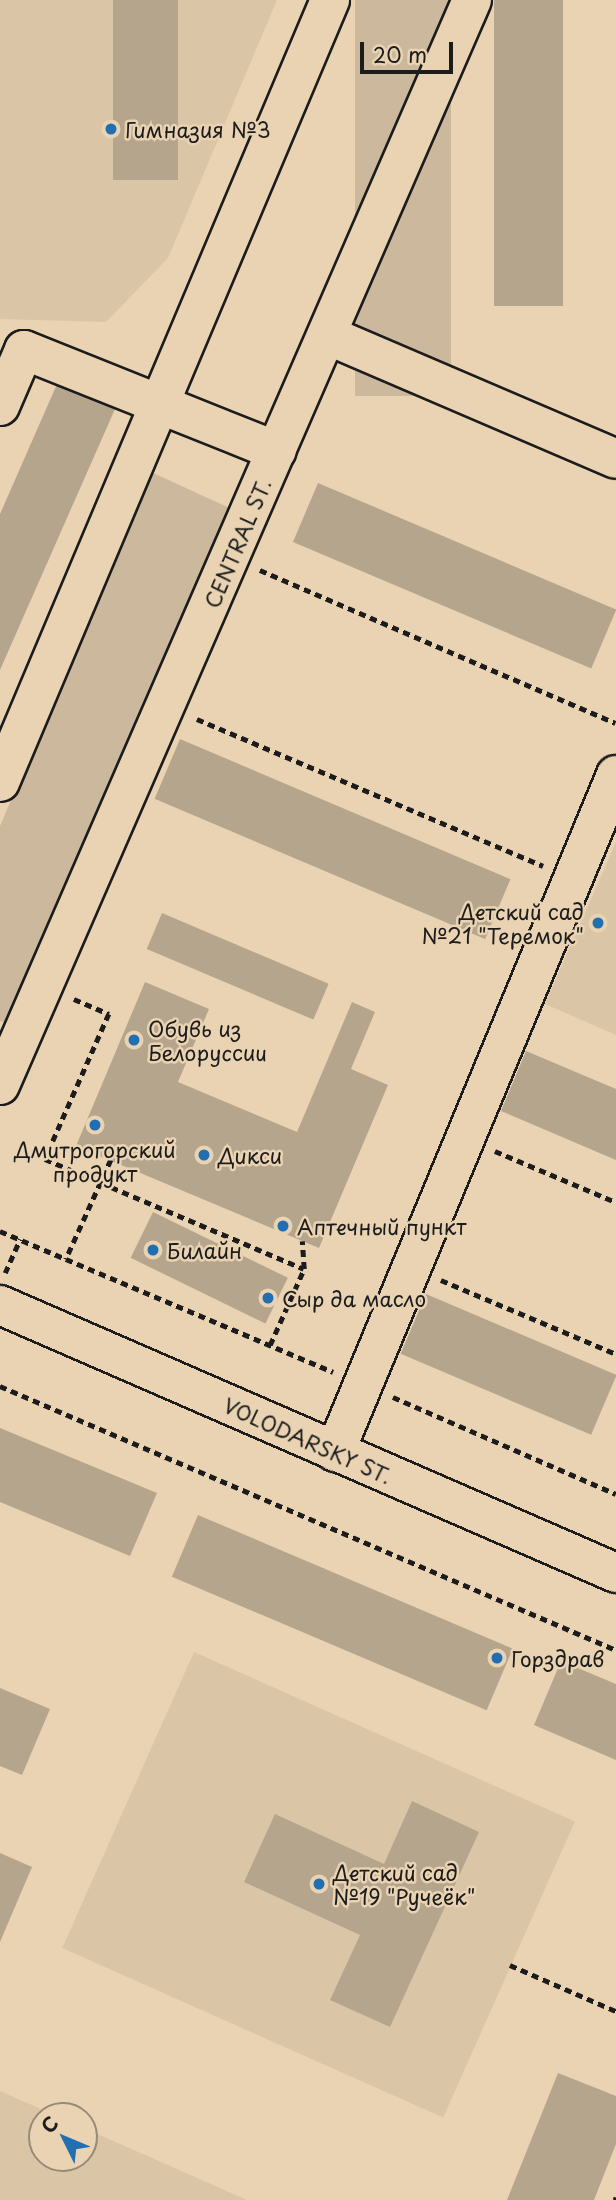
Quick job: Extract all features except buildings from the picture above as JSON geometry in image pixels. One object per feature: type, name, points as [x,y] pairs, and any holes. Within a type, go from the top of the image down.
[{"type":"street","points":[[0,782],[330,0]]},
{"type":"street","name":"CENTRAL ST.","points":[[0,1085],[168,706],[472,0]]},
{"type":"street","points":[[327,335],[616,459]]},
{"type":"street","points":[[0,406],[24,350],[277,451]]},
{"type":"street","points":[[335,1452],[616,775]]},
{"type":"street","name":"VOLODARSKY ST.","points":[[0,1305],[616,1573]]},
{"type":"path","points":[[231,557],[616,723]]},
{"type":"path","points":[[168,706],[573,879]]},
{"type":"path","points":[[74,999],[109,1014],[44,1158],[304,1269]]},
{"type":"path","points":[[466,1138],[616,1202]]},
{"type":"path","points":[[66,1259],[111,1160]]},
{"type":"path","points":[[0,1231],[616,1494]]},
{"type":"path","points":[[0,1284],[20,1239]]},
{"type":"path","points":[[270,1345],[304,1269],[302,1241]]},
{"type":"path","points":[[412,1267],[616,1354]]},
{"type":"path","points":[[0,1386],[616,1650]]},
{"type":"path","points":[[510,1965],[616,2011]]},
{"type":"shaded area","name":"Гимназия №3","points":[[0,0],[277,0],[168,258],[106,322],[0,319]]},
{"type":"shaded area","points":[[355,0],[451,0],[451,396],[355,396]]},
{"type":"shaded area","points":[[151,472],[236,511],[12,1025],[0,1021],[0,826]]},
{"type":"shaded area","name":"Детский сад №21 \"Теремок\"","points":[[616,842],[616,1035],[545,1004]]},
{"type":"shaded area","name":"Детский сад №19 \"Ручеёк\"","points":[[194,1652],[575,1822],[443,2118],[62,1948]]},
{"type":"shaded area","points":[[0,2091],[28,2103],[28,2172],[98,2172],[98,2134],[247,2200],[0,2200]]},
{"type":"place","name":"Гимназия №3","points":[[111,129]]},
{"type":"place","name":"Детский сад №21 \"Теремок\"","points":[[598,923]]},
{"type":"place","name":"Обувь из Белоруссии","points":[[134,1040]]},
{"type":"place","name":"Дмитрогорский продукт","points":[[95,1125]]},
{"type":"place","name":"Дикси","points":[[204,1155]]},
{"type":"place","name":"Аптечный пункт","points":[[283,1226]]},
{"type":"place","name":"Билайн","points":[[153,1250]]},
{"type":"place","name":"Сыр да масло","points":[[268,1298]]},
{"type":"place","name":"Горздрав","points":[[497,1658]]},
{"type":"place","name":"Детский сад №19 \"Ручеёк\"","points":[[319,1884]]}]
